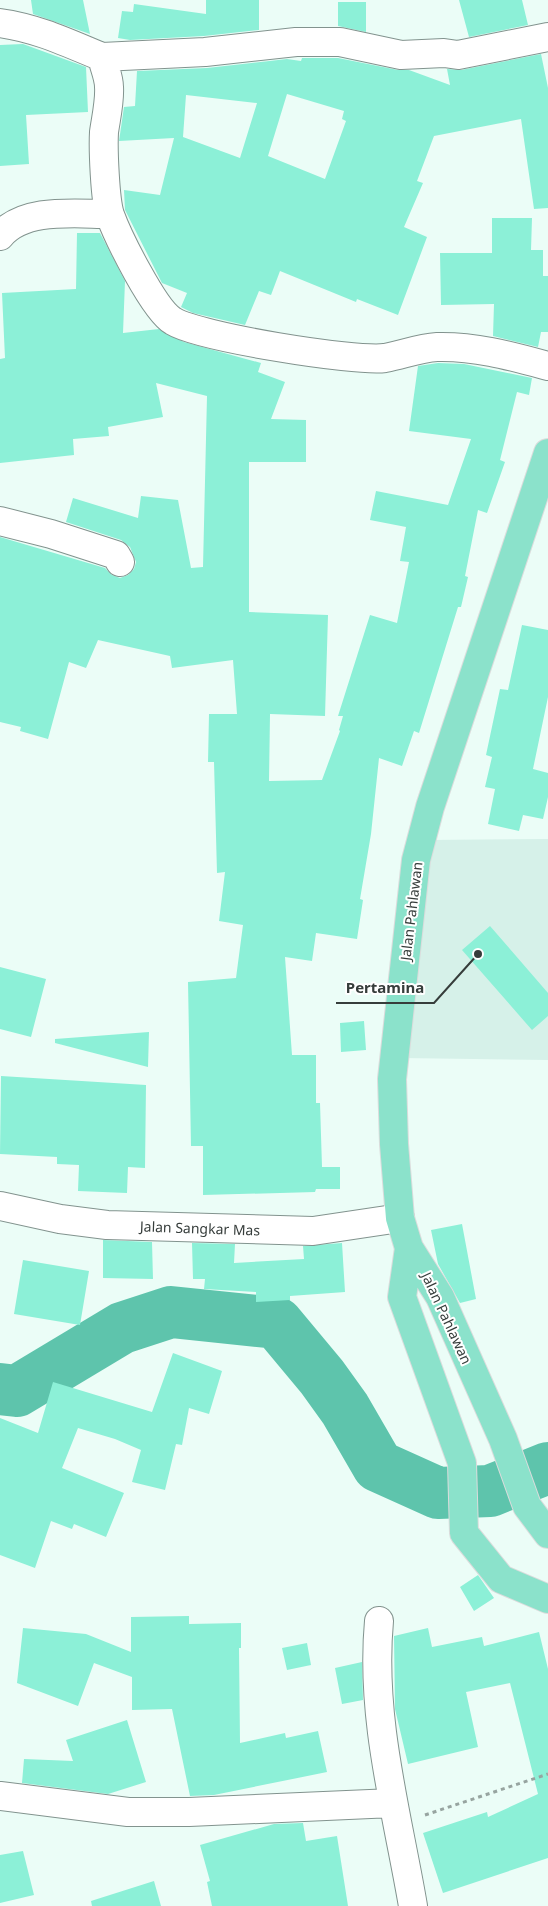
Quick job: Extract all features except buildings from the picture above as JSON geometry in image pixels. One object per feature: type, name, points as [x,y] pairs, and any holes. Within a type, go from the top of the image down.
[{"type":"highway","name":"Jalan Pahlawan","points":[[548,453],[436,788],[416,860],[392,1078],[394,1144],[400,1218],[409,1248],[440,1297],[503,1439],[527,1506],[548,1534]]},
{"type":"highway","points":[[409,1248],[402,1297],[462,1463],[464,1533],[501,1579],[548,1599]]},
{"type":"street","points":[[0,23],[24,27],[50,35],[102,57],[205,52],[296,42],[331,42],[401,55],[458,55],[548,37]]},
{"type":"street","points":[[102,57],[109,87],[104,135],[109,214],[134,265],[164,314],[174,322],[195,330],[241,340],[346,356],[385,358],[407,351],[436,347],[470,348],[500,352],[548,366]]},
{"type":"street","points":[[0,236],[7,227],[33,217],[61,214],[109,214]]},
{"type":"street","points":[[0,521],[52,534],[116,555],[120,562]]},
{"type":"street","name":"Jalan Sangkar Mas","points":[[0,1206],[60,1219],[107,1226],[313,1232],[400,1218]]},
{"type":"street","points":[[379,1621],[376,1652],[380,1723],[413,1906]]},
{"type":"street","points":[[0,1796],[128,1812],[396,1814]]},
{"type":"path","points":[[396,1814],[548,1774]]},
{"type":"shaded area","points":[[548,839],[548,1060],[401,1058],[428,840]]},
{"type":"waterway","points":[[0,1389],[17,1391],[122,1328],[171,1312],[277,1323],[322,1377],[345,1409],[378,1466],[438,1493],[490,1491],[548,1468]]},
{"type":"place","name":"Pertamina","points":[[478,954]]}]
